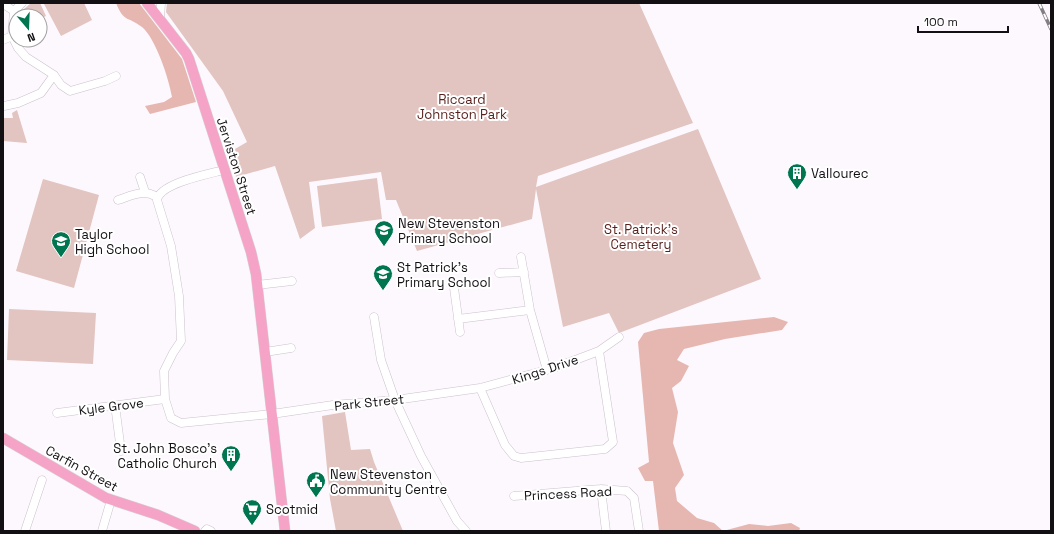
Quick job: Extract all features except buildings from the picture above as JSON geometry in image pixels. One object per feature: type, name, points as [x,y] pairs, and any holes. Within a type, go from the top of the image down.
[{"type":"main road","name":"Jerviston Street","points":[[147,3],[189,59],[251,252],[256,274],[285,531]]},
{"type":"main road","name":"Carfin Street","points":[[3,438],[106,498],[158,515],[195,531]]},
{"type":"street","points":[[160,19],[161,3]]},
{"type":"street","points":[[18,48],[26,57],[54,75],[61,85],[70,91],[105,81],[116,76]]},
{"type":"street","points":[[4,106],[18,103],[41,93],[54,75]]},
{"type":"street","points":[[157,197],[170,186],[224,170]]},
{"type":"street","points":[[140,177],[144,192]]},
{"type":"street","points":[[118,200],[144,192],[151,193],[157,197],[171,246],[179,296],[180,341],[164,371],[165,399]]},
{"type":"street","points":[[521,257],[530,310],[547,370]]},
{"type":"street","points":[[499,273],[524,272]]},
{"type":"street","points":[[257,285],[292,281]]},
{"type":"street","points":[[454,288],[460,332]]},
{"type":"street","points":[[458,319],[530,310]]},
{"type":"street","points":[[374,317],[381,360],[395,400],[421,456],[456,519],[466,531]]},
{"type":"street","name":"Kings Drive","points":[[466,390],[480,388],[547,370],[599,351],[619,337]]},
{"type":"street","points":[[265,352],[291,348]]},
{"type":"street","points":[[480,388],[505,445],[514,456],[521,458],[605,449],[613,442],[599,351]]},
{"type":"street","name":"Park Street","points":[[165,399],[170,418],[181,423],[395,400],[466,390]]},
{"type":"street","name":"Kyle Grove","points":[[57,413],[165,399]]},
{"type":"street","points":[[115,405],[121,451]]},
{"type":"street","points":[[25,531],[42,480]]},
{"type":"street","points":[[601,488],[606,531]]},
{"type":"street","name":"Princess Road","points":[[514,496],[601,488],[627,491],[634,498],[639,531]]},
{"type":"street","points":[[102,531],[111,500]]},
{"type":"street","points":[[205,531],[207,529],[211,531]]},
{"type":"green space","points":[[31,3],[40,3],[42,8],[25,8]]},
{"type":"green space","points":[[84,3],[92,20],[61,36],[48,12],[48,8],[46,8],[44,4]]},
{"type":"green space","name":"Riccard Johnston Park","points":[[167,3],[639,3],[693,123],[538,176],[536,187],[698,129],[761,279],[619,333],[609,313],[563,327],[536,189],[532,219],[417,251],[396,200],[386,200],[381,172],[309,182],[315,228],[300,239],[275,166],[236,177],[230,158],[235,149],[247,142],[223,91],[166,12]]},
{"type":"green space","points":[[17,110],[27,143],[3,141],[3,118],[13,118],[12,113]]},
{"type":"green space","points":[[377,178],[382,219],[322,227],[317,186]]},
{"type":"green space","points":[[43,179],[99,195],[74,288],[16,271]]},
{"type":"green space","points":[[9,309],[96,313],[93,364],[7,360]]},
{"type":"green space","points":[[345,412],[351,450],[370,449],[403,531],[336,531],[330,499],[322,416]]},
{"type":"shaded area","points":[[116,3],[139,3],[182,59],[196,102],[150,114],[145,106],[164,102],[172,97],[168,80],[152,40],[142,27],[121,14]]},
{"type":"shaded area","points":[[774,317],[788,322],[782,330],[725,339],[684,349],[677,360],[689,366],[681,381],[672,388],[678,412],[673,443],[684,475],[675,488],[677,501],[697,518],[714,523],[723,531],[659,531],[653,481],[645,481],[638,468],[649,462],[638,342],[644,333],[659,329]]},
{"type":"shaded area","points":[[791,523],[800,528],[799,531],[723,531],[749,524],[768,526]]},
{"type":"railway","points":[[1039,3],[1051,29]]},
{"type":"place","name":"Vallourec","points":[[797,190]]},
{"type":"place","name":"New Stevenston Primary School","points":[[384,247]]},
{"type":"place","name":"Taylor High School","points":[[61,258]]},
{"type":"place","name":"St Patrick's Primary School","points":[[383,291]]},
{"type":"place","name":"St. John Bosco's Catholic Church","points":[[231,472]]},
{"type":"place","name":"New Stevenston Community Centre","points":[[316,498]]},
{"type":"place","name":"Scotmid","points":[[252,526]]},
{"type":"park label","name":"St. Patrick's Cemetery","points":[[641,236]]}]
